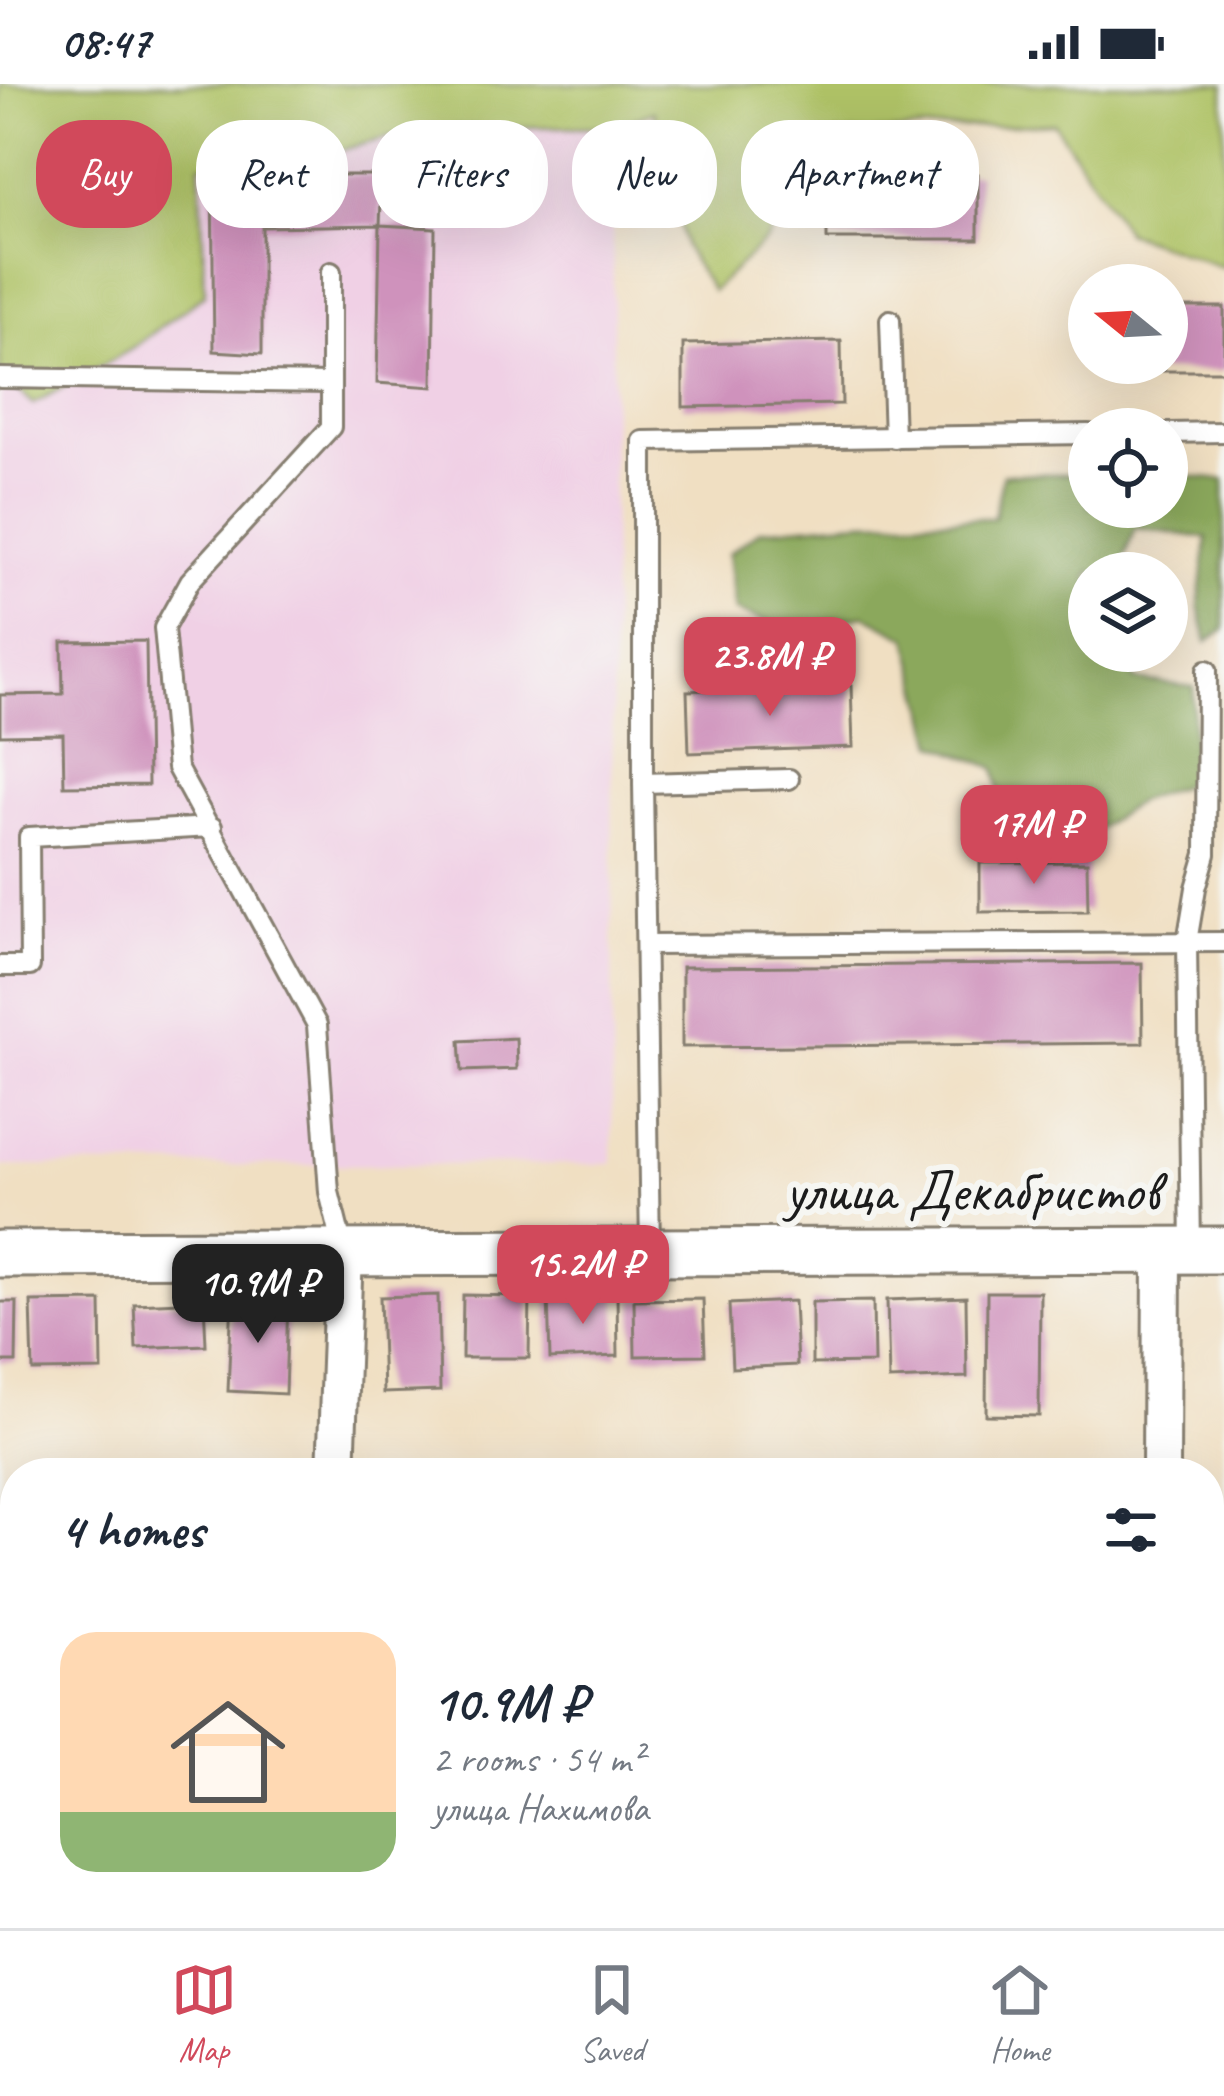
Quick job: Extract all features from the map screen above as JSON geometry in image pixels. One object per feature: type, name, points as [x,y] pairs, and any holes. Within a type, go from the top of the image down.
[{"type":"street","name":"улица Декабристов","points":[[0,1254],[1192,1250]]},
{"type":"street","points":[[1163,1458],[1192,1250]]},
{"type":"street","points":[[337,1458],[344,1252]]},
{"type":"lane","points":[[331,272],[331,427],[190,581],[164,628],[177,768],[317,1025],[329,1192],[344,1252]]},
{"type":"lane","points":[[890,320],[894,437]]},
{"type":"lane","points":[[0,378],[331,383]]},
{"type":"lane","points":[[1188,433],[1224,432]]},
{"type":"lane","points":[[650,1251],[643,441],[1068,434]]},
{"type":"lane","points":[[1192,1250],[1187,942],[1206,854],[1207,670]]},
{"type":"lane","points":[[643,783],[789,779]]},
{"type":"lane","points":[[0,966],[30,966],[29,837],[212,827]]},
{"type":"lane","points":[[646,945],[1224,942]]},
{"type":"shaded area","points":[[0,127],[36,127],[36,228],[172,228],[172,127],[196,127],[196,228],[348,228],[348,127],[372,127],[372,228],[548,228],[548,127],[572,127],[572,228],[613,228],[612,1164],[0,1166]]},
{"type":"green space","points":[[0,84],[1224,84],[1224,268],[1126,232],[1054,123],[979,127],[979,120],[741,120],[741,228],[773,228],[712,291],[685,248],[680,228],[717,228],[717,120],[656,120],[654,111],[631,120],[572,120],[572,127],[548,127],[548,120],[372,120],[372,142],[348,148],[348,120],[196,120],[196,228],[202,228],[205,294],[130,350],[33,404],[0,372]]},
{"type":"green space","points":[[1003,474],[1068,474],[1068,528],[1135,528],[1126,552],[1068,552],[1068,672],[1133,672],[1134,680],[1194,687],[1191,783],[1138,801],[1080,841],[1011,850],[995,768],[935,744],[908,638],[864,615],[788,629],[735,611],[728,554],[760,530],[861,521],[994,518]]},
{"type":"green space","points":[[1188,476],[1224,480],[1224,630],[1207,642],[1199,605],[1207,538],[1135,528],[1188,528]]},
{"type":"building","points":[[348,175],[372,175],[372,225],[348,226]]},
{"type":"building","points":[[213,228],[262,228],[262,354],[214,351]]},
{"type":"building","points":[[380,228],[435,228],[433,387],[377,383]]},
{"type":"building","points":[[827,228],[978,228],[978,239],[827,239]]},
{"type":"building","points":[[1188,307],[1224,307],[1224,371],[1188,371]]},
{"type":"building","points":[[841,341],[842,404],[683,407],[683,344]]},
{"type":"building","points":[[146,641],[148,785],[64,786],[63,734],[0,735],[0,695],[63,694],[62,642]]},
{"type":"building","points":[[851,685],[853,747],[689,753],[687,691]]},
{"type":"building","points":[[1087,862],[1088,911],[980,912],[980,863]]},
{"type":"building","points":[[1142,963],[1143,1043],[682,1047],[682,967]]},
{"type":"building","points":[[516,1038],[517,1069],[462,1071],[460,1041]]},
{"type":"building","points":[[987,1292],[1040,1292],[1039,1416],[986,1415]]},
{"type":"building","points":[[438,1295],[440,1391],[383,1393],[380,1297]]},
{"type":"building","points":[[463,1295],[530,1296],[529,1358],[462,1358]]},
{"type":"building","points":[[617,1295],[618,1356],[550,1359],[548,1297]]},
{"type":"building","points":[[232,1297],[288,1300],[285,1394],[228,1391]]},
{"type":"building","points":[[966,1297],[967,1377],[889,1380],[887,1300]]},
{"type":"building","points":[[703,1299],[705,1355],[635,1356],[634,1300]]},
{"type":"building","points":[[101,1301],[102,1370],[33,1371],[31,1302]]},
{"type":"building","points":[[204,1301],[206,1345],[136,1348],[134,1304]]},
{"type":"building","points":[[794,1301],[797,1365],[732,1368],[729,1304]]},
{"type":"building","points":[[873,1301],[874,1363],[812,1364],[812,1302]]},
{"type":"building","points":[[0,1302],[17,1302],[16,1362],[0,1362]]}]
